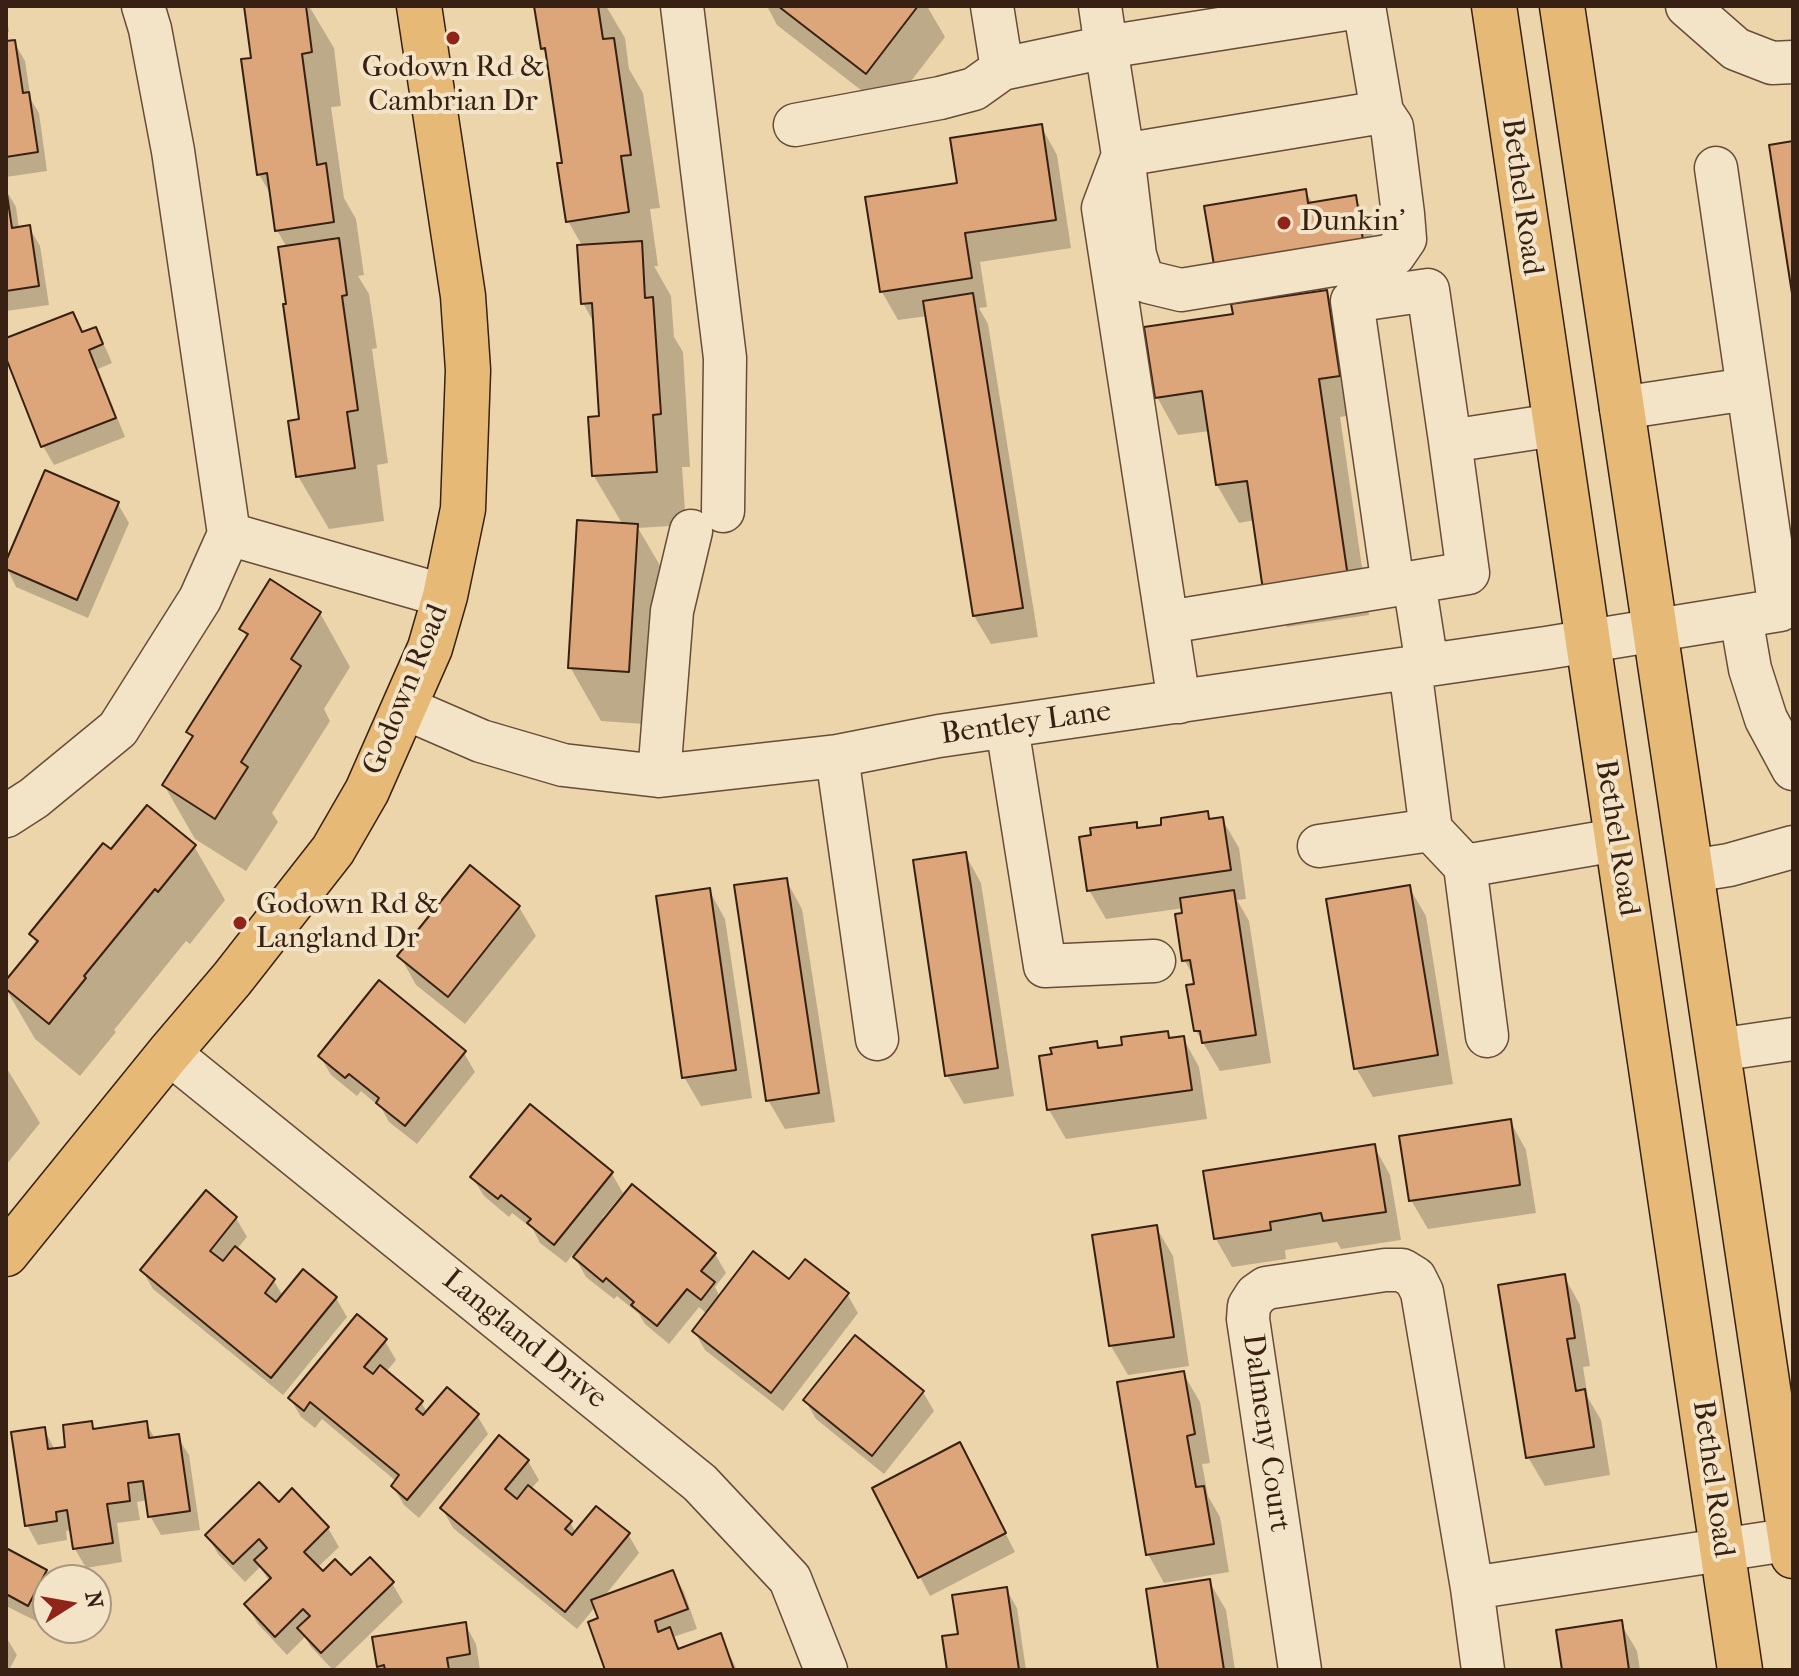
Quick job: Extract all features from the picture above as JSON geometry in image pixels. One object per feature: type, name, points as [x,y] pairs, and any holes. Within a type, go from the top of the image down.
[{"type":"main road","name":"Godown Road","points":[[6,1254],[232,979],[333,850],[367,791],[430,648],[445,596],[463,509],[468,370],[463,296],[419,6]]},
{"type":"main road","name":"Bethel Road","points":[[1494,6],[1740,1670]]},
{"type":"main road","points":[[1562,6],[1792,1545]]},
{"type":"street","points":[[6,816],[34,798],[118,729],[200,599],[229,534],[173,151],[143,6]]},
{"type":"street","points":[[659,776],[672,611],[707,521],[725,358],[682,6]]},
{"type":"street","points":[[992,6],[1002,69]]},
{"type":"street","points":[[795,125],[940,98],[974,89],[1002,69],[1106,47],[1364,6],[1382,112],[1392,127],[1405,239],[1394,255],[1181,290],[1148,282],[1141,274],[1135,255],[1123,155],[1106,47],[1100,6]]},
{"type":"street","points":[[1687,6],[1736,49],[1772,63],[1793,62]]},
{"type":"street","points":[[1123,155],[1382,112]]},
{"type":"street","points":[[1123,155],[1103,208],[1179,702]]},
{"type":"street","points":[[1621,408],[1747,389],[1716,168]]},
{"type":"street","points":[[1168,622],[1403,584],[1468,573],[1428,290],[1352,301],[1403,584],[1418,667],[1431,830],[1465,866],[1487,1036]]},
{"type":"street","name":"Bentley Lane","points":[[405,708],[481,741],[563,765],[659,776],[837,756],[939,736],[1586,642],[1780,610],[1747,389]]},
{"type":"street","points":[[1450,441],[1555,425]]},
{"type":"street","points":[[229,534],[445,596]]},
{"type":"street","points":[[1741,617],[1750,669],[1766,719],[1793,769]]},
{"type":"street","points":[[1007,727],[1045,966],[1154,961]]},
{"type":"street","points":[[837,756],[877,1039]]},
{"type":"street","points":[[1319,846],[1431,830]]},
{"type":"street","points":[[1465,866],[1616,840]]},
{"type":"street","points":[[1691,871],[1729,865],[1793,847]]},
{"type":"street","points":[[1717,1050],[1793,1039]]},
{"type":"street","name":"Langland Drive","points":[[169,1053],[700,1483],[790,1579],[826,1670]]},
{"type":"street","name":"Dalmeny Court","points":[[1300,1670],[1248,1319],[1249,1306],[1256,1295],[1266,1288],[1385,1270],[1402,1270],[1415,1278],[1422,1292],[1483,1670]]},
{"type":"street","points":[[1472,1588],[1722,1551],[1792,1545]]},
{"type":"building","points":[[244,6],[306,6],[312,52],[302,54],[317,165],[326,163],[334,222],[275,231],[267,173],[257,175],[241,59],[251,58]]},
{"type":"building","points":[[534,6],[598,6],[603,39],[614,38],[631,155],[621,156],[629,212],[566,222],[557,163],[562,163],[545,48],[541,49]]},
{"type":"building","points":[[778,6],[918,6],[866,74]]},
{"type":"building","points":[[15,40],[23,93],[29,92],[38,152],[6,157],[6,41]]},
{"type":"building","points":[[1042,124],[1056,220],[965,233],[972,278],[880,292],[865,197],[957,183],[950,138]]},
{"type":"building","points":[[1793,141],[1793,300],[1769,145]]},
{"type":"building","points":[[6,188],[12,228],[30,225],[39,286],[6,291]]},
{"type":"building","name":"Dunkin'","points":[[1306,189],[1308,203],[1356,195],[1363,240],[1214,265],[1204,206]]},
{"type":"building","points":[[339,238],[347,295],[342,296],[358,410],[347,412],[355,468],[296,477],[288,421],[299,419],[278,247]]},
{"type":"building","points":[[642,241],[645,298],[653,297],[661,414],[653,415],[657,472],[592,476],[588,417],[599,416],[592,303],[581,304],[577,245]]},
{"type":"building","points":[[1327,290],[1340,376],[1319,379],[1348,577],[1263,590],[1247,481],[1216,485],[1202,391],[1155,398],[1144,327],[1233,314],[1231,304]]},
{"type":"building","points":[[973,293],[1023,608],[973,616],[923,301]]},
{"type":"building","points":[[73,312],[82,332],[96,327],[103,344],[89,350],[116,418],[41,447],[6,358],[6,338]]},
{"type":"building","points":[[45,470],[119,502],[77,600],[6,569],[6,561]]},
{"type":"building","points":[[577,520],[638,524],[629,672],[568,668]]},
{"type":"building","points":[[270,579],[321,612],[291,659],[301,666],[241,762],[248,767],[215,819],[162,785],[193,736],[186,732],[248,634],[239,629]]},
{"type":"building","points":[[147,805],[196,845],[158,892],[155,889],[49,1024],[6,989],[6,980],[38,941],[29,934],[103,843],[111,849]]},
{"type":"building","points":[[1208,811],[1209,819],[1223,817],[1231,870],[1087,891],[1079,837],[1091,835],[1090,828],[1137,822],[1137,828],[1161,825],[1161,818]]},
{"type":"building","points":[[966,852],[998,1068],[945,1076],[913,860]]},
{"type":"building","points":[[470,865],[520,906],[448,997],[397,956]]},
{"type":"building","points":[[787,878],[819,1093],[766,1101],[734,885]]},
{"type":"building","points":[[1410,885],[1438,1055],[1354,1069],[1326,899]]},
{"type":"building","points":[[710,888],[736,1070],[682,1078],[656,896]]},
{"type":"building","points":[[1234,890],[1256,1035],[1202,1043],[1200,1031],[1194,1031],[1186,985],[1194,984],[1190,960],[1182,961],[1175,914],[1182,913],[1180,898]]},
{"type":"building","points":[[379,980],[466,1051],[405,1126],[376,1103],[379,1098],[349,1074],[345,1078],[318,1056]]},
{"type":"building","points":[[1168,1031],[1169,1038],[1184,1036],[1192,1090],[1047,1110],[1039,1056],[1052,1054],[1050,1048],[1097,1041],[1098,1048],[1122,1045],[1121,1037]]},
{"type":"building","points":[[530,1104],[613,1172],[554,1245],[527,1223],[531,1219],[501,1195],[498,1199],[470,1177]]},
{"type":"building","points":[[1511,1119],[1520,1185],[1409,1201],[1399,1136]]},
{"type":"building","points":[[1375,1144],[1386,1212],[1323,1221],[1321,1213],[1270,1222],[1271,1230],[1214,1239],[1203,1171]]},
{"type":"building","points":[[632,1184],[716,1253],[701,1271],[715,1282],[701,1300],[687,1289],[657,1326],[631,1305],[634,1302],[606,1278],[603,1282],[573,1257]]},
{"type":"building","points":[[206,1190],[237,1217],[210,1251],[223,1261],[235,1246],[275,1279],[265,1293],[276,1302],[303,1269],[337,1297],[271,1378],[140,1270]]},
{"type":"building","points":[[1157,1225],[1174,1337],[1109,1346],[1092,1235]]},
{"type":"building","points":[[753,1251],[789,1279],[805,1259],[849,1293],[771,1393],[692,1331]]},
{"type":"building","points":[[1565,1274],[1575,1338],[1567,1339],[1576,1391],[1585,1389],[1594,1447],[1526,1458],[1498,1285]]},
{"type":"building","points":[[357,1314],[387,1339],[364,1367],[373,1374],[380,1365],[423,1401],[416,1409],[423,1415],[447,1387],[479,1414],[407,1500],[391,1486],[399,1475],[310,1402],[304,1411],[288,1398]]},
{"type":"building","points":[[855,1335],[924,1391],[872,1456],[803,1400]]},
{"type":"building","points":[[1184,1371],[1195,1434],[1187,1436],[1196,1487],[1204,1486],[1214,1544],[1146,1555],[1117,1382]]},
{"type":"building","points":[[92,1421],[93,1429],[147,1421],[149,1438],[179,1434],[190,1511],[148,1517],[143,1481],[128,1483],[130,1501],[107,1504],[113,1543],[73,1549],[67,1510],[56,1512],[57,1521],[25,1526],[11,1432],[45,1427],[48,1449],[65,1447],[63,1425]]},
{"type":"building","points":[[499,1435],[529,1460],[505,1489],[517,1499],[528,1485],[572,1521],[565,1529],[572,1535],[596,1506],[630,1533],[565,1612],[440,1508]]},
{"type":"building","points":[[960,1442],[1006,1533],[918,1578],[872,1488]]},
{"type":"building","points":[[259,1482],[279,1502],[292,1488],[329,1527],[304,1552],[323,1571],[335,1559],[351,1575],[370,1557],[394,1582],[321,1653],[297,1628],[310,1616],[303,1609],[275,1637],[244,1604],[271,1578],[254,1560],[267,1548],[259,1539],[233,1564],[205,1535]]},
{"type":"building","points":[[6,1548],[36,1564],[32,1564],[32,1598],[28,1606],[6,1594]]},
{"type":"building","points":[[673,1570],[688,1609],[655,1621],[658,1632],[670,1627],[678,1649],[721,1633],[734,1670],[605,1670],[588,1622],[598,1618],[591,1600]]},
{"type":"building","points":[[1210,1579],[1224,1670],[1158,1670],[1146,1589]]},
{"type":"building","points":[[1007,1587],[1019,1670],[947,1670],[942,1636],[958,1634],[952,1595]]},
{"type":"building","points":[[1622,1620],[1629,1670],[1562,1670],[1556,1630]]},
{"type":"building","points":[[466,1622],[470,1654],[447,1658],[449,1670],[385,1670],[384,1665],[377,1667],[372,1637]]},
{"type":"place","name":"Godown Rd & Cambrian Dr","points":[[453,38]]},
{"type":"place","name":"Dunkin'","points":[[1284,223]]},
{"type":"place","name":"Godown Rd & Langland Dr","points":[[240,923]]}]
